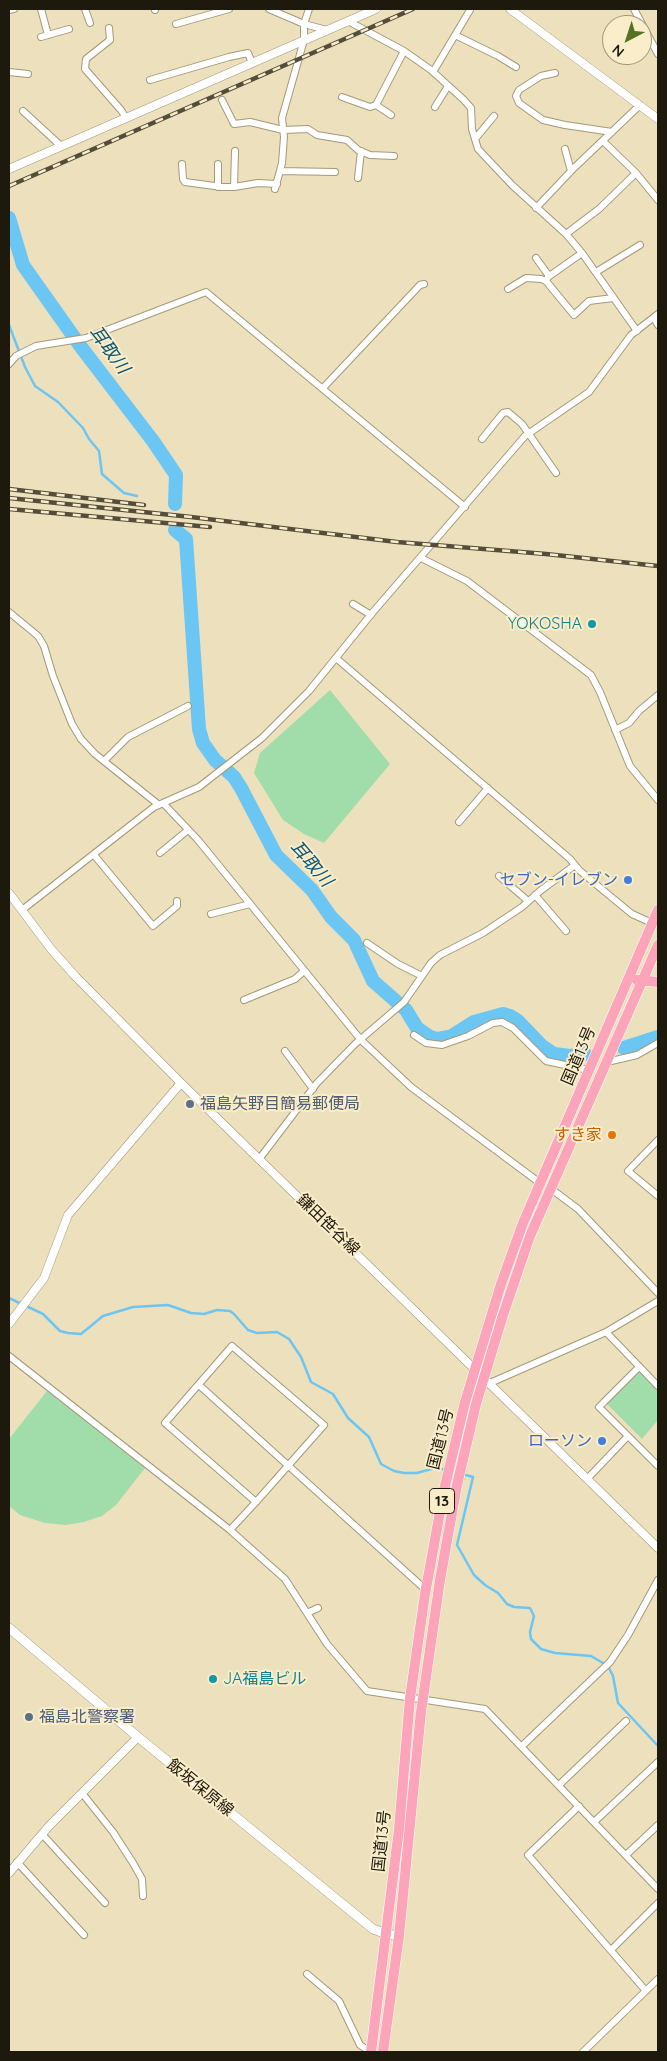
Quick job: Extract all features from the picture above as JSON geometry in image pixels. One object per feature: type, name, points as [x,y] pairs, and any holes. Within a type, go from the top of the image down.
[{"type":"highway","name":"13","points":[[629,978],[658,910]]},
{"type":"highway","name":"13","points":[[642,982],[654,968],[658,945]]},
{"type":"highway","points":[[635,964],[654,968]]},
{"type":"highway","points":[[629,978],[642,982],[658,982]]},
{"type":"highway","name":"国道13号","points":[[383,2052],[399,1936],[423,1700],[440,1580],[457,1485],[483,1376],[501,1284],[540,1183],[629,978]]},
{"type":"highway","name":"国道13号","points":[[371,2052],[399,1829],[410,1698],[426,1590],[444,1490],[530,1236],[642,982]]},
{"type":"main road","name":"飯坂保原線","points":[[9,1628],[138,1737],[373,1929],[399,1936]]},
{"type":"street","points":[[9,10],[14,9]]},
{"type":"street","points":[[41,9],[48,35]]},
{"type":"street","points":[[85,9],[90,23]]},
{"type":"street","points":[[176,24],[229,9]]},
{"type":"street","points":[[272,9],[304,24],[328,30]]},
{"type":"street","points":[[182,164],[185,182],[234,187],[258,183],[276,186],[284,138],[282,118],[304,40],[304,24],[310,9]]},
{"type":"street","points":[[9,169],[376,9]]},
{"type":"street","points":[[510,9],[658,119]]},
{"type":"street","points":[[634,9],[658,54]]},
{"type":"street","points":[[433,72],[470,10]]},
{"type":"street","points":[[348,21],[404,51],[433,72],[471,108],[472,129],[478,149],[536,208],[566,234],[596,272],[636,331]]},
{"type":"street","points":[[109,28],[110,40],[86,59],[85,69],[126,118]]},
{"type":"street","points":[[41,37],[69,29]]},
{"type":"street","points":[[455,35],[498,56],[516,68]]},
{"type":"street","points":[[342,97],[370,107],[376,105],[404,51]]},
{"type":"street","points":[[150,80],[230,56],[248,53],[252,63]]},
{"type":"street","points":[[9,72],[28,74]]},
{"type":"street","points":[[554,73],[541,76],[519,90],[516,96],[519,103],[538,117],[552,122],[612,132]]},
{"type":"street","points":[[435,107],[448,86]]},
{"type":"street","points":[[222,100],[234,124],[250,122],[283,130],[308,129],[317,135],[347,140],[361,151],[379,157],[394,156]]},
{"type":"street","points":[[376,105],[391,115]]},
{"type":"street","points":[[536,208],[640,105]]},
{"type":"street","points":[[23,110],[60,146]]},
{"type":"street","points":[[475,139],[494,116]]},
{"type":"street","points":[[603,141],[636,173],[658,200]]},
{"type":"street","points":[[564,149],[571,172]]},
{"type":"street","points":[[234,187],[235,151]]},
{"type":"street","points":[[358,178],[361,151]]},
{"type":"street","points":[[218,164],[218,186]]},
{"type":"street","points":[[280,171],[335,172]]},
{"type":"street","points":[[566,234],[599,209],[636,173]]},
{"type":"street","points":[[596,272],[640,245]]},
{"type":"street","points":[[508,289],[526,278],[548,279],[582,253]]},
{"type":"street","points":[[536,258],[548,279],[574,315],[589,301],[613,298]]},
{"type":"street","points":[[323,388],[424,284]]},
{"type":"street","points":[[9,364],[16,356],[36,346],[86,338],[206,292],[465,507]]},
{"type":"street","points":[[22,910],[161,804],[199,787],[216,776],[262,738],[309,692],[372,613],[528,434],[589,392],[631,335],[656,316],[658,325]]},
{"type":"street","points":[[482,439],[503,413],[508,412],[522,424],[556,473]]},
{"type":"street","points":[[421,558],[467,581],[591,675],[600,692],[630,766],[658,800]]},
{"type":"street","points":[[353,604],[372,613]]},
{"type":"street","points":[[9,612],[38,636],[44,646],[53,676],[72,724],[81,739],[104,761],[161,804],[188,830],[361,1040],[411,1087],[540,1183]]},
{"type":"street","points":[[336,658],[632,914],[652,924]]},
{"type":"street","points":[[615,730],[629,723],[639,711],[658,695]]},
{"type":"street","points":[[104,761],[128,737],[188,706]]},
{"type":"street","points":[[459,822],[488,788]]},
{"type":"street","points":[[160,853],[188,830]]},
{"type":"street","points":[[94,854],[153,926],[177,906],[177,901]]},
{"type":"street","points":[[260,1158],[313,1089],[361,1040],[404,1002],[422,976],[440,955],[483,933],[575,865]]},
{"type":"street","points":[[500,876],[528,901]]},
{"type":"street","name":"鎌田笹谷線","points":[[9,893],[62,962],[181,1083],[658,1548]]},
{"type":"street","points":[[535,895],[566,931]]},
{"type":"street","points":[[211,914],[250,904]]},
{"type":"street","points":[[367,943],[398,964],[422,976]]},
{"type":"street","points":[[244,1000],[295,979],[304,970]]},
{"type":"street","points":[[414,1035],[426,1043],[442,1046],[468,1036],[493,1023],[502,1022],[513,1028],[546,1061],[589,1070]]},
{"type":"street","points":[[607,1062],[637,1055],[658,1043]]},
{"type":"street","points":[[285,1051],[313,1089]]},
{"type":"street","points":[[9,1324],[48,1268],[68,1215],[181,1083]]},
{"type":"street","points":[[658,1140],[628,1171],[658,1196]]},
{"type":"street","points":[[550,1188],[578,1209],[658,1293]]},
{"type":"street","points":[[483,1376],[606,1332],[658,1301]]},
{"type":"street","points":[[606,1332],[658,1386]]},
{"type":"street","points":[[230,1530],[256,1502],[324,1425],[232,1346],[165,1423],[256,1502]]},
{"type":"street","points":[[9,1356],[230,1530],[285,1578],[327,1644],[367,1691],[485,1709],[658,1889]]},
{"type":"street","points":[[639,1367],[598,1407],[658,1466]]},
{"type":"street","points":[[199,1385],[289,1464],[426,1590]]},
{"type":"street","points":[[588,1478],[628,1436]]},
{"type":"street","points":[[522,1746],[604,1670],[628,1635],[658,1580]]},
{"type":"street","points":[[307,1613],[318,1608]]},
{"type":"street","points":[[559,1785],[626,1721]]},
{"type":"street","points":[[9,1873],[42,1834],[138,1737]]},
{"type":"street","points":[[594,1822],[658,1762]]},
{"type":"street","points":[[82,1793],[113,1832],[133,1863],[142,1879],[143,1896]]},
{"type":"street","points":[[579,1806],[528,1855],[646,1990]]},
{"type":"street","points":[[626,1855],[658,1825]]},
{"type":"street","points":[[42,1834],[105,1903]]},
{"type":"street","points":[[17,1862],[84,1935]]},
{"type":"street","points":[[611,1950],[658,1903]]},
{"type":"street","points":[[307,1974],[339,2001],[360,2045],[371,2052]]},
{"type":"street","points":[[582,2052],[658,1979]]},
{"type":"green space","points":[[330,690],[390,764],[324,843],[304,834],[283,820],[254,773],[260,753]]},
{"type":"green space","points":[[639,1370],[658,1388],[658,1420],[642,1439],[606,1403]]},
{"type":"green space","points":[[47,1391],[145,1468],[116,1505],[102,1516],[66,1525],[45,1523],[20,1515],[9,1506],[9,1439]]},
{"type":"waterway","name":"耳取川","points":[[9,218],[23,265],[176,475],[175,504]]},
{"type":"waterway","points":[[9,325],[25,367],[35,386],[58,402],[83,428],[99,451],[102,474],[124,493],[137,496]]},
{"type":"waterway","name":"耳取川","points":[[175,530],[186,539],[199,729],[203,743],[215,760],[234,777],[276,855],[312,890],[331,917],[354,940],[373,981],[406,1010],[417,1028],[430,1037],[437,1039],[452,1036],[474,1022],[503,1014],[518,1021],[542,1046],[554,1054],[570,1056],[585,1054]]},
{"type":"waterway","name":"耳取川","points":[[624,1048],[658,1037]]},
{"type":"waterway","points":[[9,1298],[43,1314],[60,1331],[81,1334],[103,1316],[133,1307],[168,1305],[191,1313],[204,1314],[217,1310],[230,1311],[248,1330],[257,1333],[277,1332],[289,1339],[301,1357],[311,1382],[333,1394],[348,1418],[369,1437],[381,1464],[394,1471],[404,1473],[417,1473],[435,1468],[447,1470]]},
{"type":"waterway","points":[[462,1474],[473,1477],[457,1545],[474,1575],[498,1593],[507,1604],[514,1607],[530,1608],[534,1616],[530,1632],[531,1639],[541,1649],[555,1653],[591,1656],[608,1666],[613,1676],[618,1703],[658,1746]]},
{"type":"railway","points":[[9,186],[413,9]]},
{"type":"railway","points":[[9,489],[144,505]]},
{"type":"railway","points":[[9,498],[191,517],[397,542],[546,554],[658,566]]},
{"type":"railway","points":[[9,509],[210,527]]},
{"type":"place","name":"YOKOSHA","points":[[592,624]]},
{"type":"place","name":"セブン-イレブン","points":[[628,880]]},
{"type":"place","name":"福島矢野目簡易郵便局","points":[[190,1104]]},
{"type":"place","name":"すき家","points":[[612,1135]]},
{"type":"place","name":"ローソン","points":[[602,1441]]},
{"type":"place","name":"JA福島ビル","points":[[213,1679]]},
{"type":"place","name":"福島北警察署","points":[[29,1717]]}]
